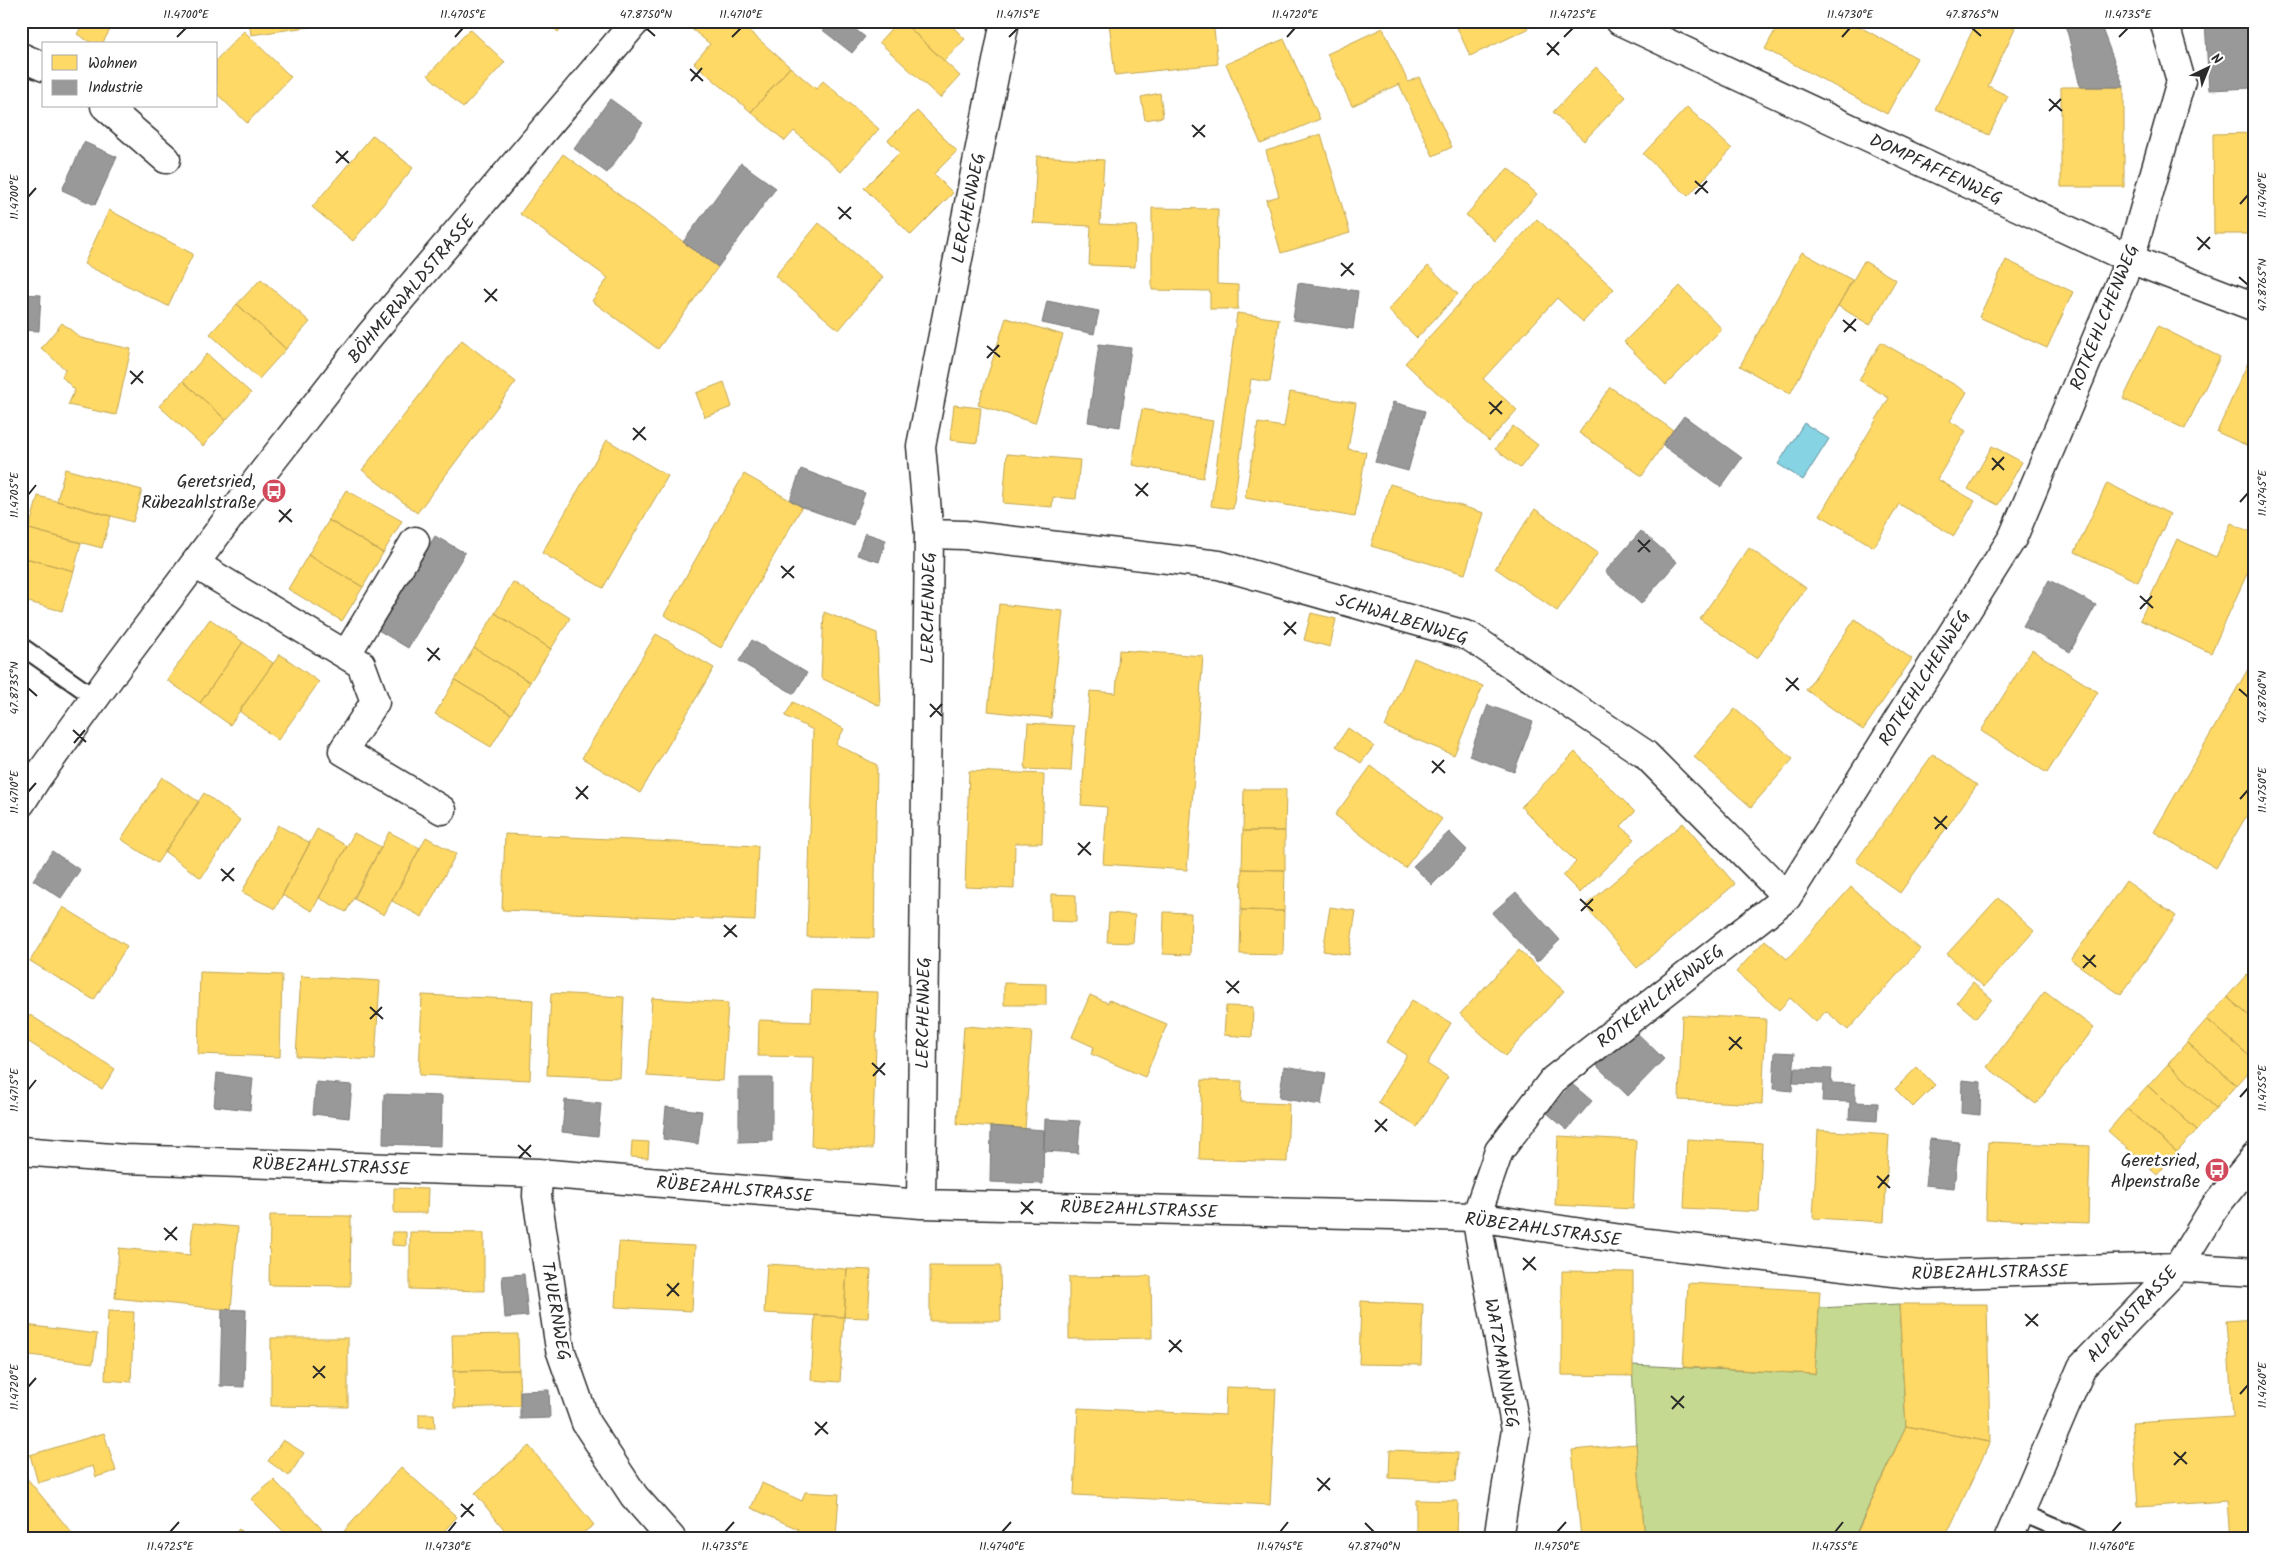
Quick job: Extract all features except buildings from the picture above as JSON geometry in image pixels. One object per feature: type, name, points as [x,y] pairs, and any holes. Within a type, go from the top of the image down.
[{"type":"street","name":"BÖHMERWALDSTRASSE","points":[[21,803],[95,698],[261,475],[370,335],[636,21]]},
{"type":"street","name":"LERCHENWEG","points":[[921,1204],[929,534],[921,446],[1005,21]]},
{"type":"street","name":"DOMPFAFFENWEG","points":[[1620,21],[2130,259],[2255,307]]},
{"type":"street","name":"ROTKEHLCHENWEG","points":[[1476,1218],[1499,1151],[1553,1080],[1788,897],[2013,537],[2130,259],[2181,81],[2164,21]]},
{"type":"street","points":[[21,57],[42,66]]},
{"type":"street","points":[[107,108],[166,159]]},
{"type":"street","name":"SCHWALBENWEG","points":[[929,534],[964,534],[1219,566],[1469,636],[1645,754],[1788,897]]},
{"type":"street","points":[[346,655],[415,541]]},
{"type":"street","points":[[195,564],[362,664],[375,702],[343,752],[442,810]]},
{"type":"street","name":"RÜBEZAHLSTRASSE","points":[[21,1151],[125,1159],[538,1173],[921,1204],[1476,1218],[1648,1242],[1919,1275],[2178,1267],[2255,1272]]},
{"type":"street","name":"ALPENSTRASSE","points":[[2008,1538],[2082,1367],[2178,1267],[2214,1208],[2255,1158]]},
{"type":"street","name":"TAUERNWEG","points":[[538,1173],[537,1196],[560,1348],[586,1423],[634,1496],[671,1538]]},
{"type":"street","name":"WATZMANNWEG","points":[[1476,1218],[1516,1430],[1498,1538]]},
{"type":"lane","points":[[21,646],[95,698]]},
{"type":"lane","points":[[2020,1512],[2080,1538]]},
{"type":"green space","points":[[1899,1304],[1906,1426],[1854,1538],[1645,1538],[1636,1444],[1632,1365],[1815,1374],[1819,1308]]},
{"type":"water","points":[[1804,423],[1829,439],[1803,480],[1778,464]]},
{"type":"place","name":"Geretsried, Rübezahlstraße","points":[[274,491]]},
{"type":"place","name":"Geretsried, Alpenstraße","points":[[2217,1170]]}]
